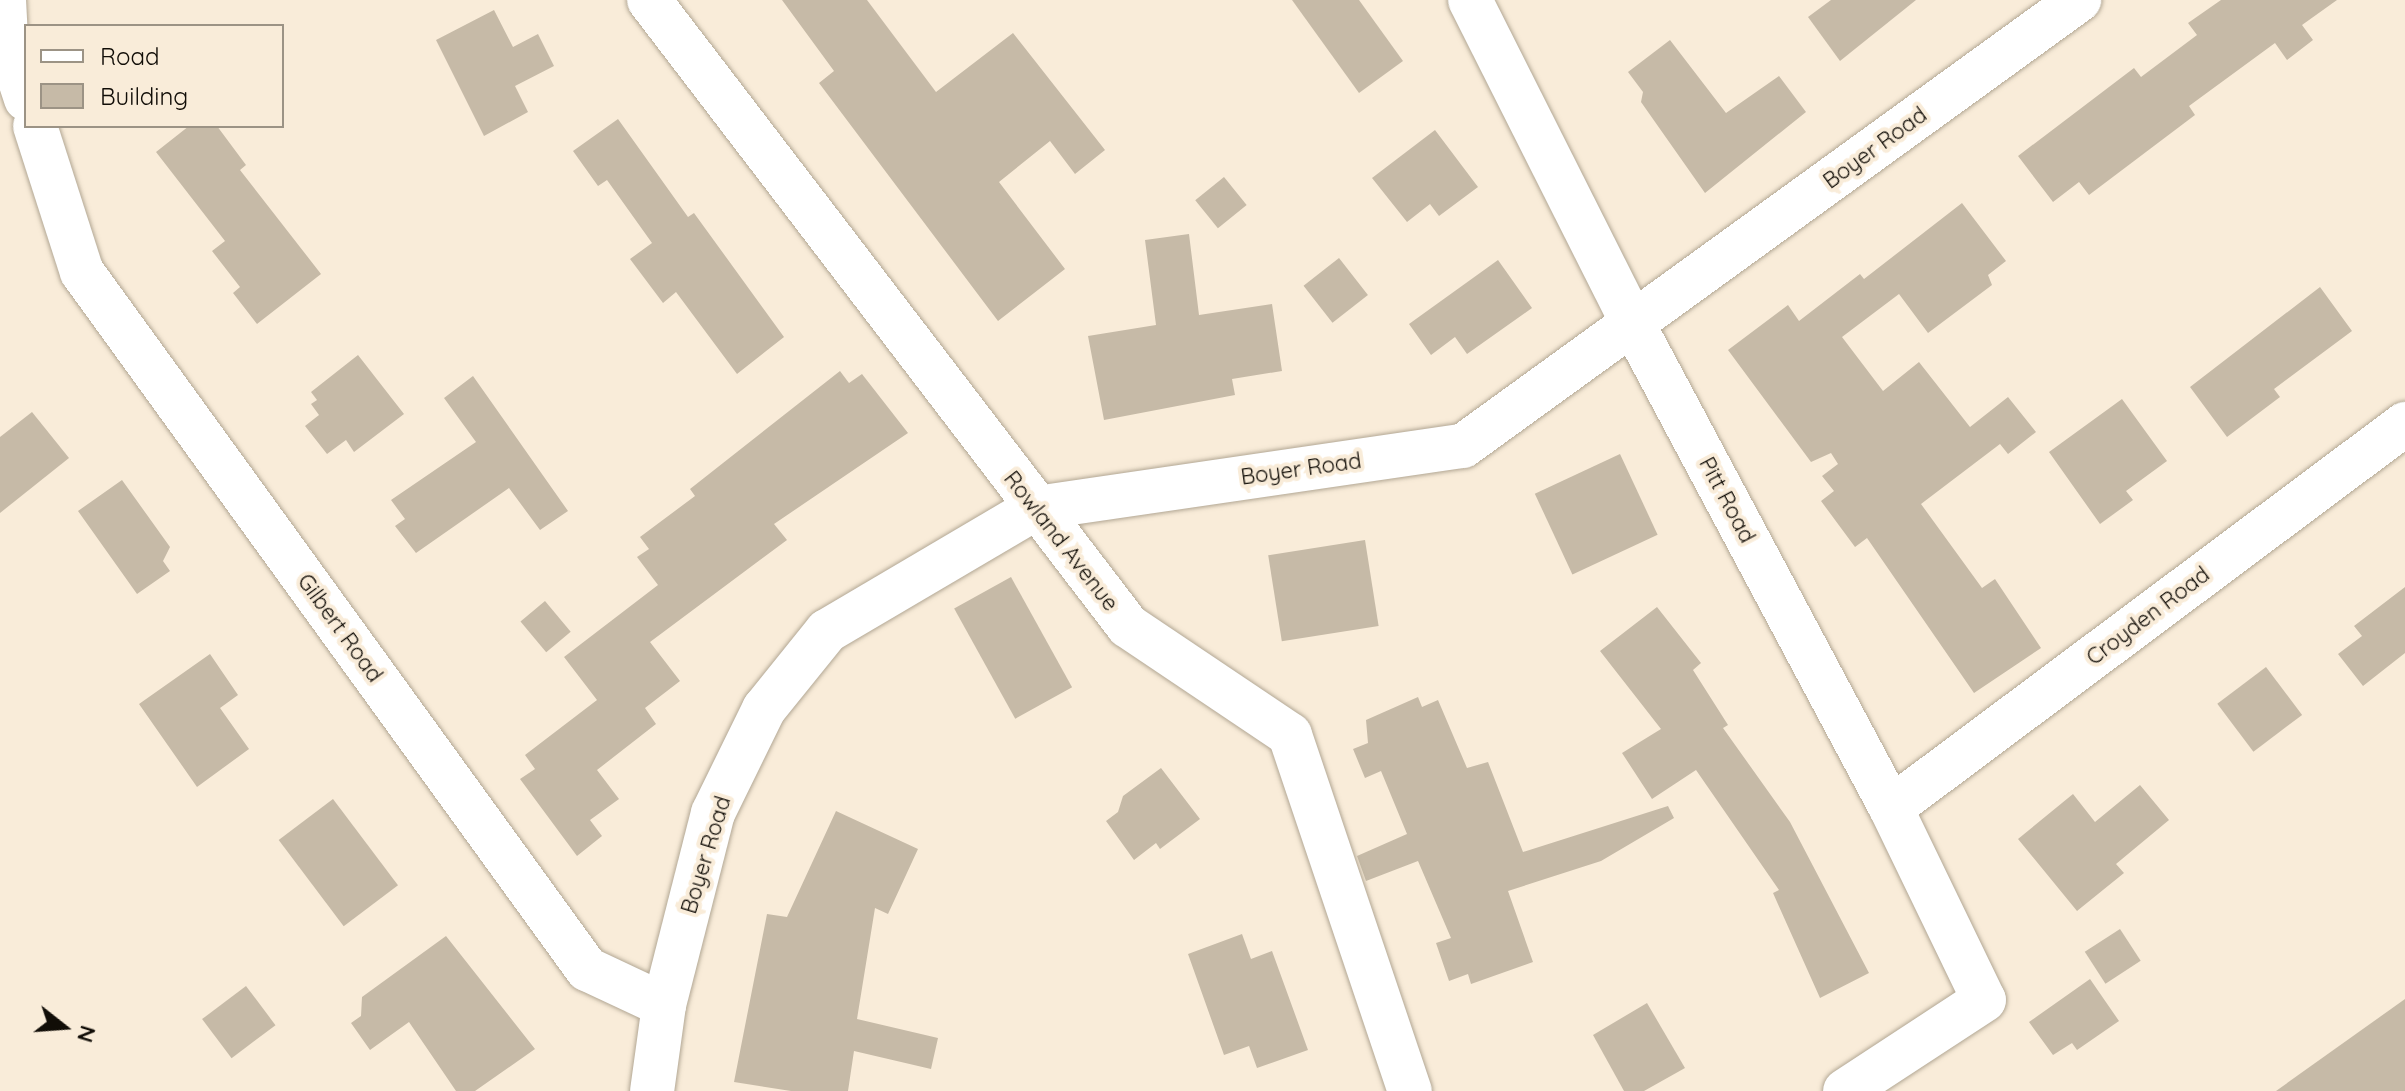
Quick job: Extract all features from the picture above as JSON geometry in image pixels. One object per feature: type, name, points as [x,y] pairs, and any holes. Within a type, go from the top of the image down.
[{"type":"street","points":[[4,0],[6,38],[24,93]]},
{"type":"street","name":"Rowland Avenue","points":[[649,0],[1128,626],[1290,735],[1410,1091]]},
{"type":"street","name":"Pitt Road","points":[[1470,0],[1633,324],[1891,808],[1984,1000],[1845,1091]]},
{"type":"street","name":"Boyer Road","points":[[664,1005],[713,813],[764,709],[827,631],[1036,508],[1463,446],[2079,0]]},
{"type":"street","name":"Gilbert Road","points":[[36,128],[82,272],[587,969],[664,1005]]},
{"type":"street","name":"Croyden Road","points":[[1891,808],[2405,424]]},
{"type":"street","points":[[652,1091],[664,1005]]},
{"type":"building","points":[[782,0],[867,0],[936,92],[1013,33],[1105,150],[1075,174],[1050,141],[999,182],[1065,269],[998,321],[819,83],[834,71]]},
{"type":"building","points":[[1292,0],[1359,0],[1403,61],[1359,93]]},
{"type":"building","points":[[1831,0],[1916,0],[1840,61],[1808,17]]},
{"type":"building","points":[[2221,0],[2337,0],[2302,25],[2313,40],[2287,60],[2275,43],[2189,106],[2195,115],[2089,195],[2079,182],[2053,202],[2018,156],[2134,68],[2141,77],[2197,35],[2188,23]]},
{"type":"building","points":[[494,10],[513,47],[538,34],[554,66],[515,86],[528,112],[484,136],[436,40]]},
{"type":"building","points":[[1670,40],[1726,113],[1779,76],[1806,112],[1705,193],[1641,102],[1643,92],[1628,72]]},
{"type":"building","points":[[618,119],[688,217],[694,213],[784,337],[737,374],[676,292],[663,303],[630,259],[652,243],[607,180],[598,186],[573,151]]},
{"type":"building","points":[[186,128],[218,128],[246,165],[240,170],[321,274],[257,324],[233,293],[240,287],[212,251],[225,241],[156,152]]},
{"type":"building","points":[[1435,130],[1478,187],[1439,216],[1430,204],[1407,222],[1372,178]]},
{"type":"building","points":[[1224,177],[1247,205],[1218,228],[1195,200]]},
{"type":"building","points":[[1962,203],[2006,261],[1988,275],[1992,285],[1928,333],[1899,294],[1842,337],[1883,391],[1919,362],[1970,427],[2008,397],[2036,432],[2008,454],[2000,444],[1921,504],[1982,588],[1995,579],[2041,648],[1974,693],[1867,538],[1855,547],[1821,501],[1834,491],[1822,476],[1838,464],[1831,453],[1811,462],[1728,350],[1788,305],[1799,321],[1860,274],[1864,279]]},
{"type":"building","points":[[1189,234],[1199,315],[1272,304],[1282,371],[1232,379],[1235,395],[1104,420],[1088,336],[1156,325],[1145,240]]},
{"type":"building","points":[[1339,258],[1368,295],[1332,323],[1304,286]]},
{"type":"building","points":[[1498,260],[1532,308],[1467,354],[1455,337],[1431,355],[1409,324]]},
{"type":"building","points":[[2320,287],[2352,331],[2274,389],[2280,397],[2227,437],[2190,387]]},
{"type":"building","points":[[358,355],[404,414],[354,452],[346,440],[327,454],[305,426],[319,415],[311,404],[317,400],[311,392]]},
{"type":"building","points":[[840,371],[849,383],[862,374],[908,433],[774,524],[787,540],[650,642],[680,681],[645,708],[656,724],[597,770],[619,799],[590,820],[602,836],[577,856],[520,779],[535,769],[525,755],[597,700],[564,657],[658,585],[637,557],[649,549],[640,537],[695,496],[690,489]]},
{"type":"building","points":[[473,376],[568,511],[540,530],[509,488],[416,553],[395,526],[405,519],[391,500],[476,442],[444,398]]},
{"type":"building","points":[[2122,399],[2167,461],[2126,491],[2133,500],[2100,524],[2049,452]]},
{"type":"building","points":[[32,412],[69,458],[0,513],[0,437]]},
{"type":"building","points":[[1620,454],[1658,535],[1572,574],[1535,494]]},
{"type":"building","points":[[122,480],[170,547],[163,561],[170,571],[137,594],[78,511]]},
{"type":"building","points":[[1365,540],[1379,626],[1282,641],[1268,555]]},
{"type":"building","points":[[1011,577],[1072,687],[1015,719],[954,609]]},
{"type":"building","points":[[2405,587],[2405,653],[2363,686],[2338,654],[2362,636],[2354,626]]},
{"type":"building","points":[[545,601],[571,632],[546,652],[520,622]]},
{"type":"building","points":[[1657,607],[1701,663],[1693,670],[1728,725],[1723,728],[1790,822],[1869,973],[1820,998],[1773,893],[1779,890],[1696,770],[1652,799],[1622,753],[1661,729],[1600,651]]},
{"type":"building","points":[[210,654],[238,695],[220,708],[249,749],[197,787],[139,704]]},
{"type":"building","points":[[2266,667],[2302,715],[2253,752],[2217,704]]},
{"type":"building","points":[[1418,697],[1422,707],[1438,700],[1467,768],[1488,762],[1523,852],[1668,806],[1674,818],[1601,861],[1508,891],[1533,962],[1471,984],[1468,974],[1449,981],[1436,943],[1451,938],[1418,861],[1366,881],[1357,856],[1407,834],[1381,771],[1365,778],[1353,749],[1368,743],[1366,720]]},
{"type":"building","points":[[1161,768],[1200,819],[1160,849],[1156,843],[1134,860],[1106,821],[1118,812],[1123,796]]},
{"type":"building","points":[[2140,785],[2169,820],[2116,864],[2124,873],[2077,911],[2018,839],[2073,794],[2095,822]]},
{"type":"building","points":[[333,799],[398,885],[344,926],[279,840]]},
{"type":"building","points":[[836,811],[918,849],[888,914],[875,908],[857,1019],[938,1038],[931,1069],[854,1051],[848,1091],[791,1091],[734,1082],[767,914],[787,917]]},
{"type":"building","points":[[2120,929],[2141,961],[2105,984],[2085,952]]},
{"type":"building","points":[[1242,934],[1251,959],[1272,951],[1308,1050],[1257,1068],[1249,1046],[1224,1055],[1188,954]]},
{"type":"building","points":[[446,936],[535,1049],[475,1091],[456,1091],[409,1022],[370,1050],[351,1023],[361,1016],[362,997]]},
{"type":"building","points":[[2090,979],[2119,1021],[2077,1050],[2072,1043],[2053,1055],[2029,1022]]},
{"type":"building","points":[[246,986],[275,1025],[232,1058],[202,1019]]},
{"type":"building","points":[[2405,999],[2405,1091],[2276,1091]]},
{"type":"building","points":[[1647,1003],[1685,1068],[1644,1091],[1624,1091],[1593,1035]]}]
